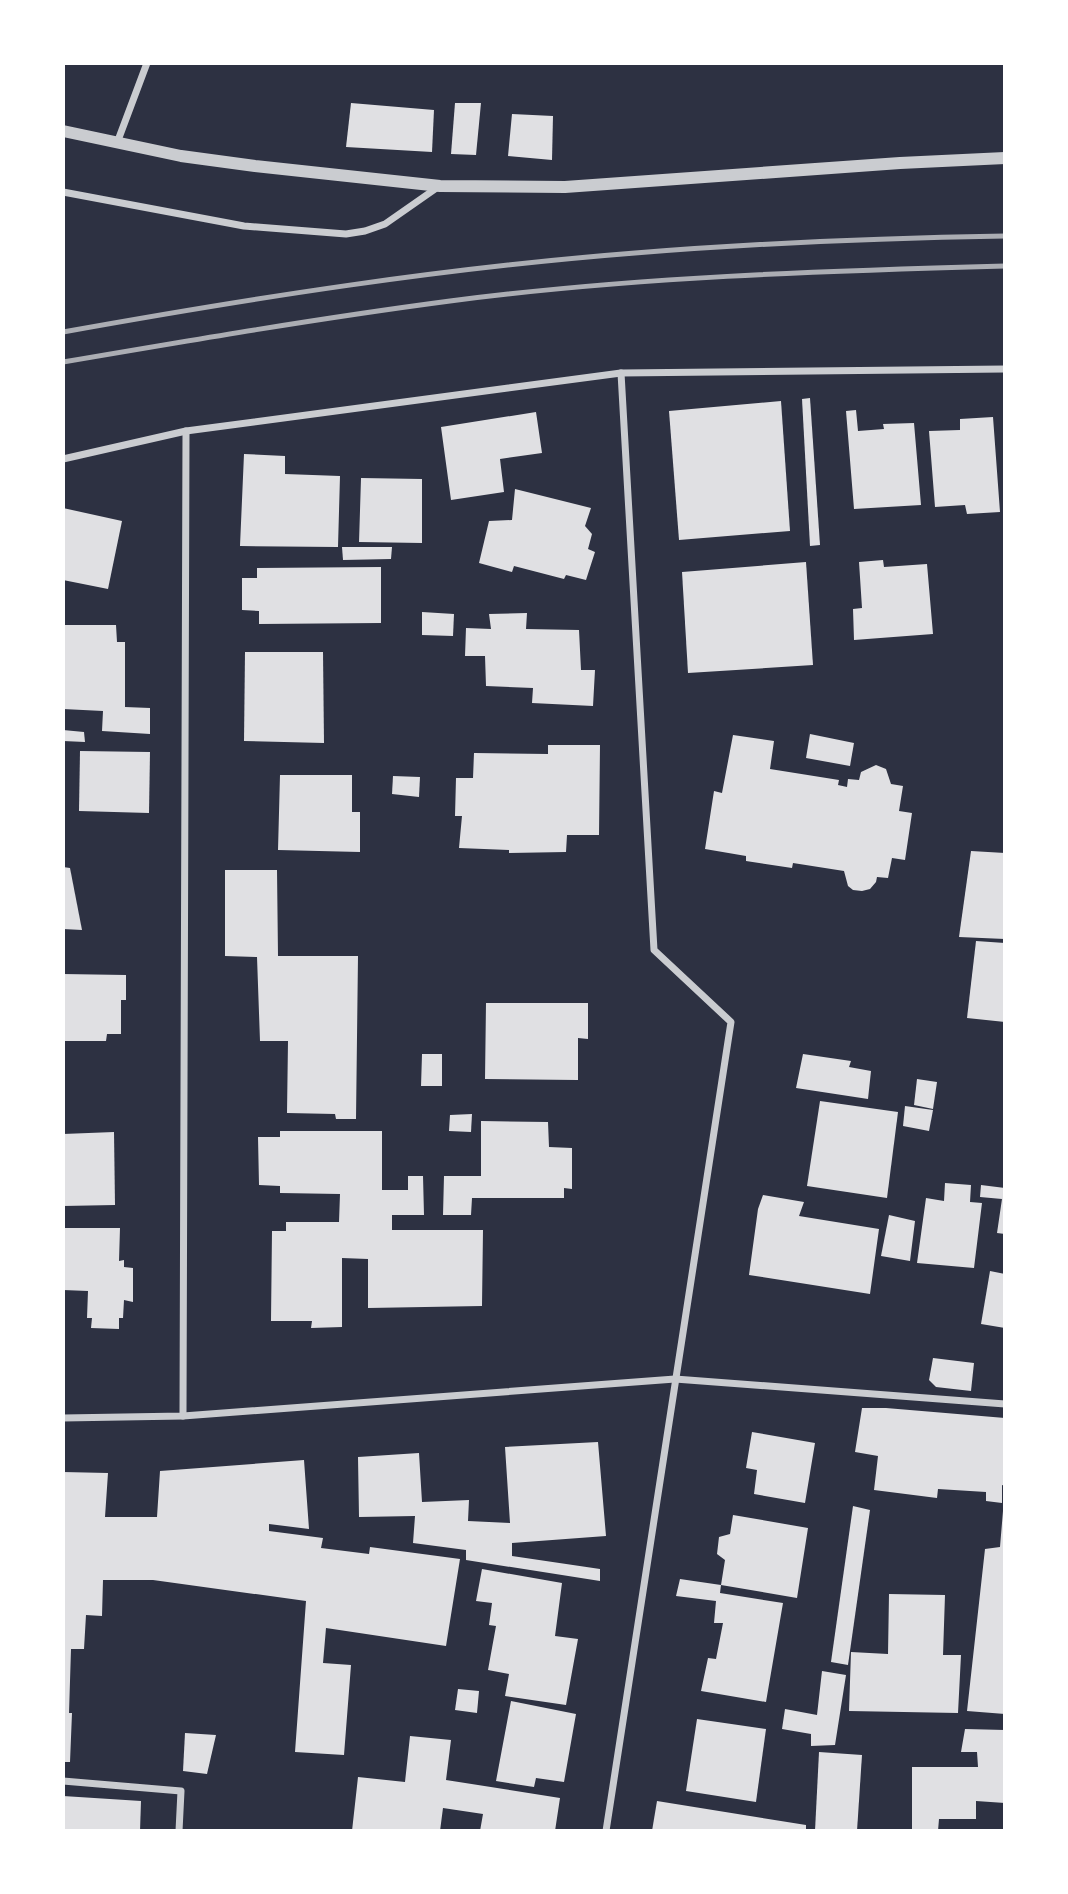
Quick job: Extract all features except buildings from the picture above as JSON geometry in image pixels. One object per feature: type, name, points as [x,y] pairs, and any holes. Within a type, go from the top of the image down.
[{"type":"street","points":[[117,143],[147,63]]},
{"type":"street","points":[[63,131],[181,156],[440,186],[565,187],[1005,158]]},
{"type":"street","points":[[63,192],[244,226],[346,234],[365,232],[386,224],[440,186]]},
{"type":"street","points":[[63,458],[186,430],[621,373],[1005,369]]},
{"type":"street","points":[[606,1831],[731,1022],[654,950],[621,373]]},
{"type":"street","points":[[183,1416],[186,430]]},
{"type":"street","points":[[63,1418],[183,1416],[675,1379],[1005,1404]]},
{"type":"street","points":[[63,1781],[181,1791],[179,1831]]},
{"type":"railway","points":[[63,332],[348,285],[563,259],[773,244],[1005,236]]},
{"type":"railway","points":[[63,362],[353,315],[519,293],[727,276],[1005,266]]}]
